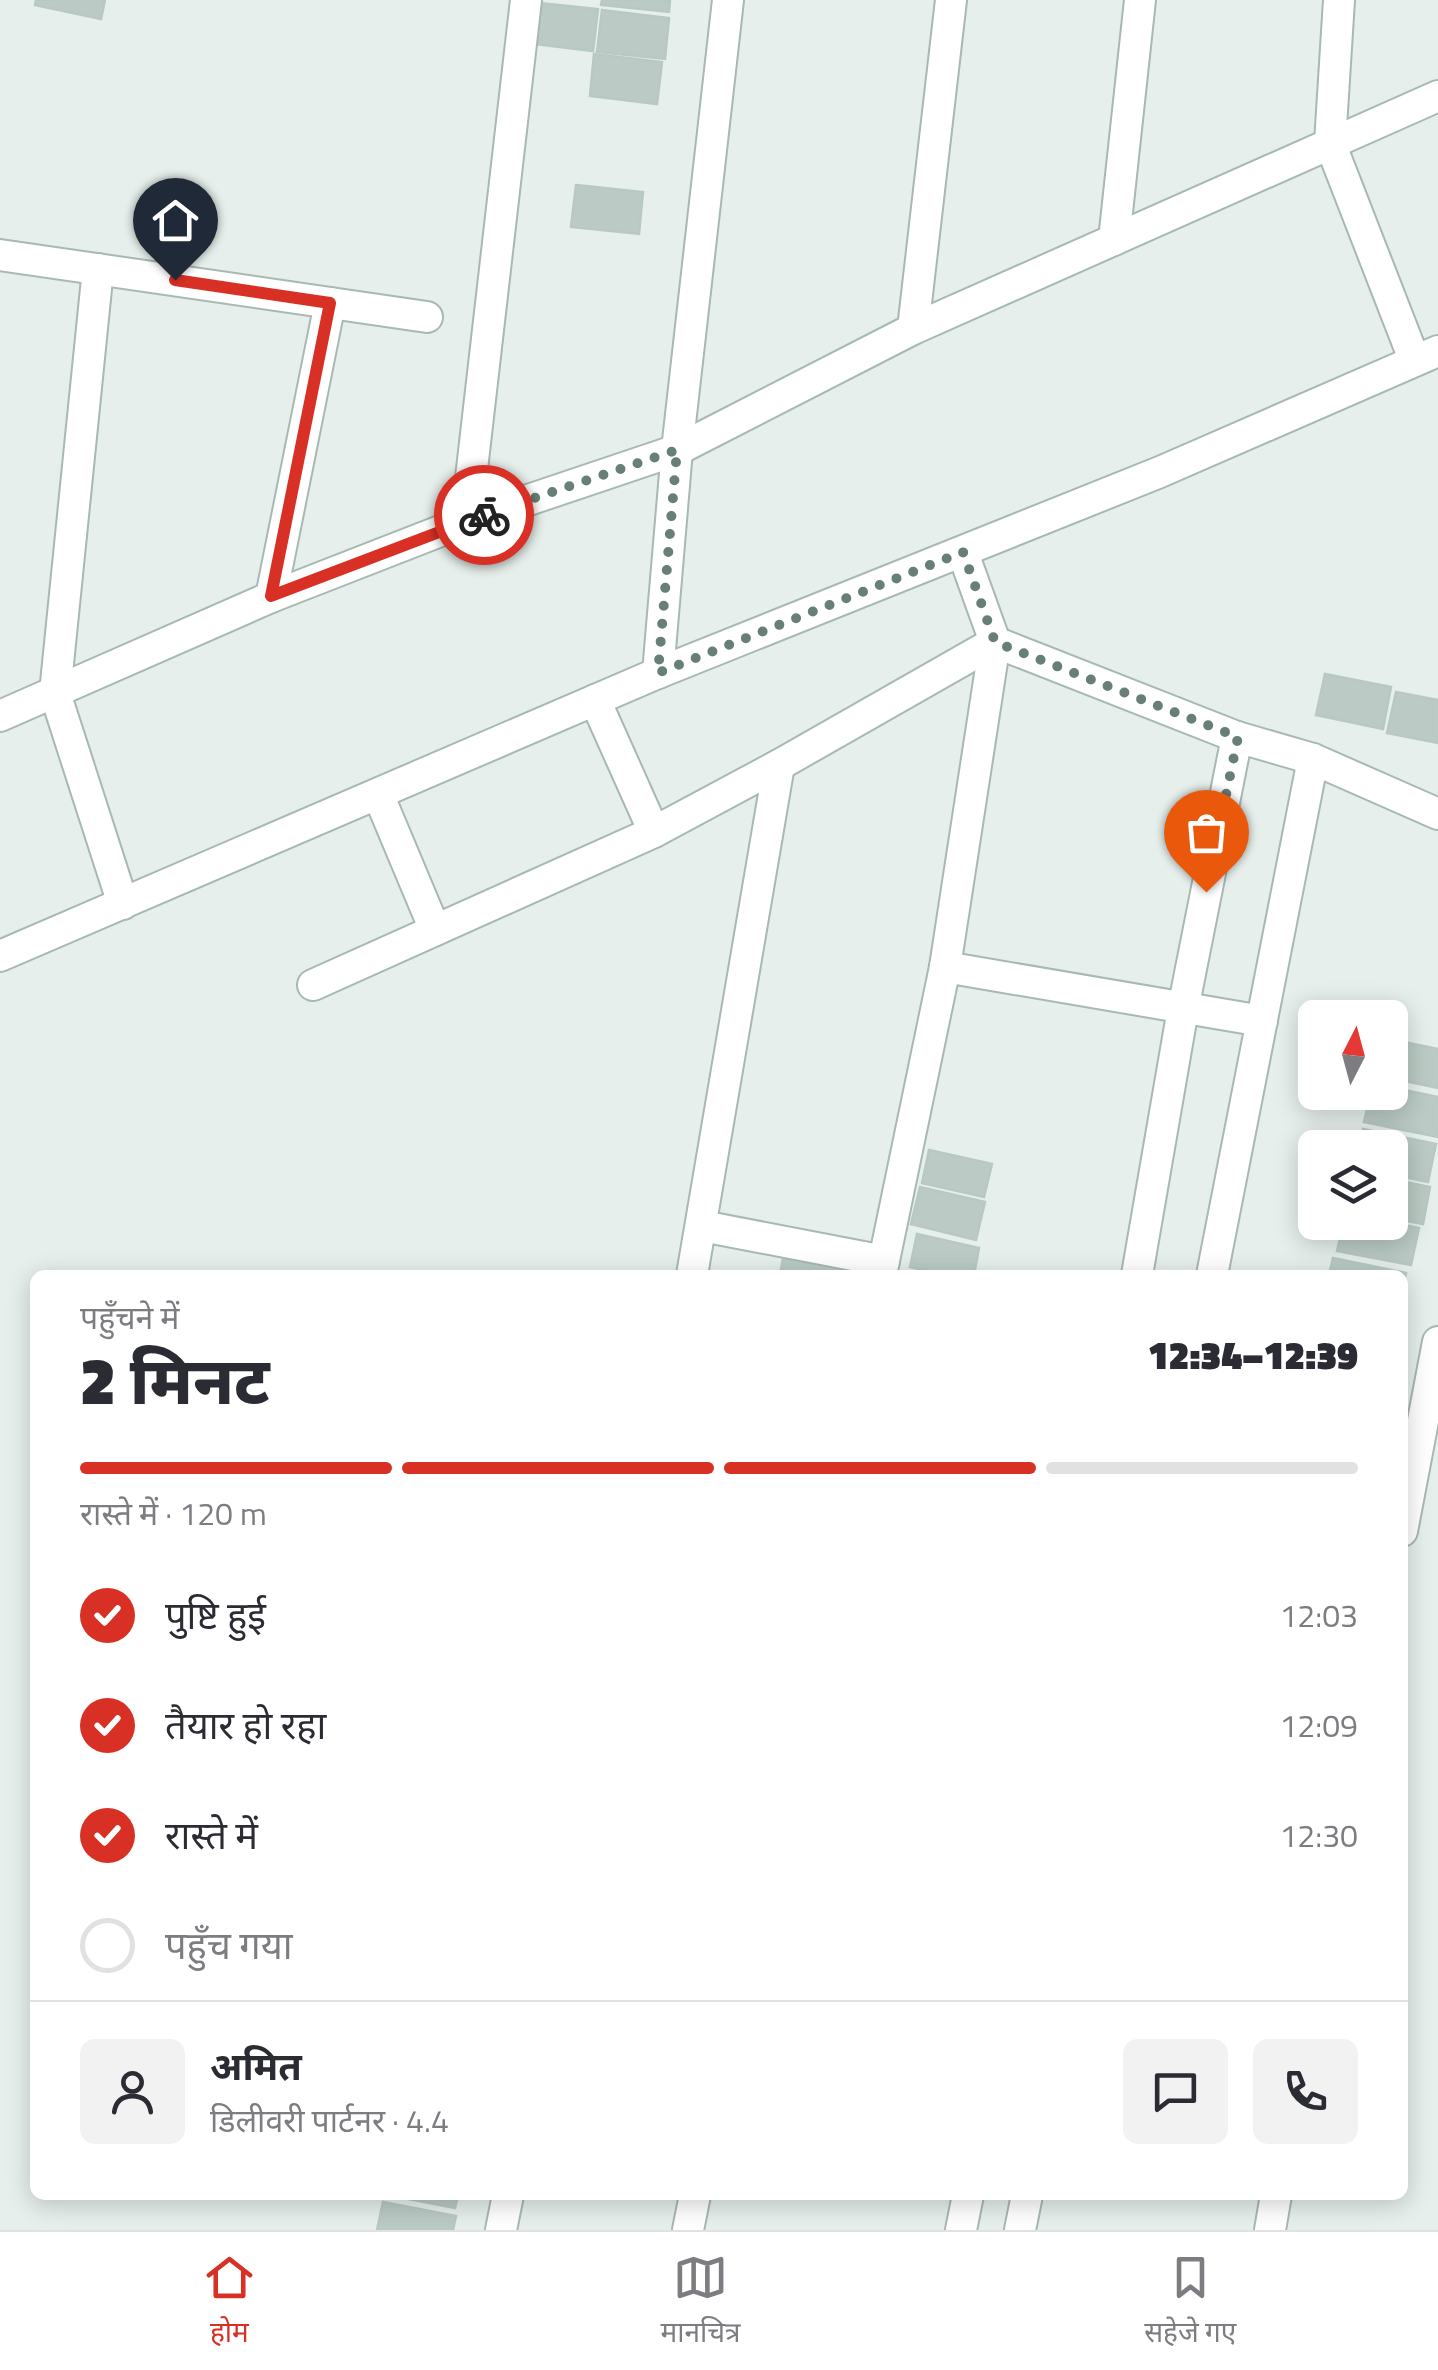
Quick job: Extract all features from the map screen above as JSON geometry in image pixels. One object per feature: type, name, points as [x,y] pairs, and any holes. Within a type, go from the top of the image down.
[{"type":"street","points":[[466,522],[526,0]]},
{"type":"street","points":[[658,673],[677,450],[728,0]]},
{"type":"street","points":[[913,328],[951,0]]},
{"type":"street","points":[[1114,240],[1140,0]]},
{"type":"street","points":[[0,956],[658,673],[968,564],[1160,472],[1426,355],[1330,143],[1340,0]]},
{"type":"street","points":[[0,716],[271,596],[466,522],[677,450],[913,328],[1438,96]]},
{"type":"street","points":[[0,255],[427,317]]},
{"type":"street","points":[[98,269],[55,693],[123,904]]},
{"type":"street","points":[[271,596],[330,303]]},
{"type":"street","points":[[702,1226],[883,1268],[945,967],[995,642],[968,564]]},
{"type":"street","points":[[995,642],[1238,737],[1313,759],[1438,814]]},
{"type":"street","points":[[312,985],[654,832],[779,766],[995,642]]},
{"type":"street","points":[[595,700],[654,832]]},
{"type":"street","points":[[1138,1270],[1182,1008],[1238,737]]},
{"type":"street","points":[[1213,1270],[1313,759]]},
{"type":"street","points":[[693,1270],[779,766]]},
{"type":"street","points":[[378,794],[435,930]]},
{"type":"street","points":[[945,967],[1262,1022]]},
{"type":"street","points":[[1408,1500],[1438,1342]]},
{"type":"street","points":[[501,2230],[507,2200]]},
{"type":"street","points":[[688,2230],[694,2200]]},
{"type":"street","points":[[960,2230],[967,2200]]},
{"type":"street","points":[[1020,2230],[1026,2200]]},
{"type":"street","points":[[1270,2230],[1275,2200]]},
{"type":"building","points":[[36,0],[105,0],[101,19],[35,5]]},
{"type":"building","points":[[602,0],[670,0],[669,12],[601,5]]},
{"type":"building","points":[[530,2],[598,9],[593,51],[526,43]]},
{"type":"building","points":[[602,10],[669,18],[665,59],[597,52]]},
{"type":"building","points":[[594,54],[662,62],[657,104],[590,96]]},
{"type":"building","points":[[576,185],[643,192],[639,234],[571,227]]},
{"type":"building","points":[[1325,674],[1391,687],[1383,729],[1316,715]]},
{"type":"building","points":[[1396,692],[1438,700],[1438,743],[1387,733]]},
{"type":"building","points":[[1408,1043],[1438,1049],[1438,1088],[1408,1082]]},
{"type":"building","points":[[1408,1091],[1438,1097],[1438,1137],[1364,1122],[1367,1110],[1408,1110]]},
{"type":"building","points":[[1408,1138],[1436,1144],[1428,1182],[1408,1178]]},
{"type":"building","points":[[929,1150],[992,1164],[984,1197],[922,1183]]},
{"type":"building","points":[[1408,1183],[1430,1187],[1423,1224],[1408,1221]]},
{"type":"building","points":[[920,1187],[985,1202],[976,1240],[911,1224]]},
{"type":"building","points":[[1408,1226],[1419,1228],[1411,1265],[1337,1251],[1340,1240],[1408,1240]]},
{"type":"building","points":[[917,1234],[979,1248],[975,1270],[910,1267]]},
{"type":"building","points":[[783,1258],[846,1268],[846,1270],[781,1270]]},
{"type":"building","points":[[1333,1258],[1391,1270],[1330,1270]]},
{"type":"building","points":[[414,2200],[457,2200],[455,2208]]},
{"type":"building","points":[[383,2202],[456,2216],[453,2230],[377,2230]]},
{"type":"way so far","points":[[484,515],[677,450],[658,673],[963,552],[995,642],[1238,737],[1206,892]]},
{"type":"route","points":[[175,280],[330,303],[271,596],[484,515]]}]
